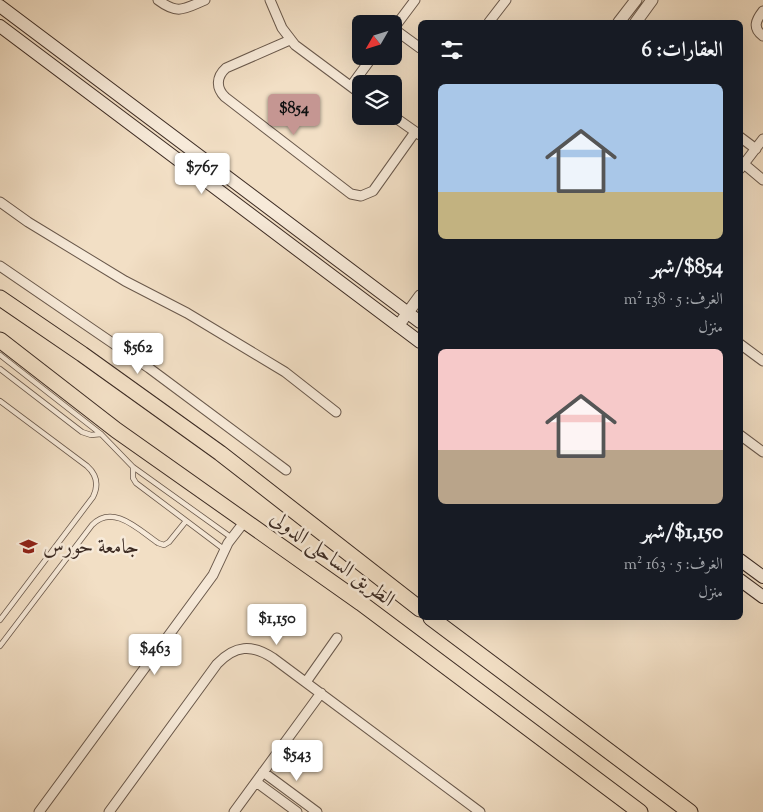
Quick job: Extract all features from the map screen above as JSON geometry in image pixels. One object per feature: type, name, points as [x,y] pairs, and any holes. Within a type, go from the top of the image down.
[{"type":"highway","name":"الطريق الساحلى الدولى","points":[[0,298],[82,354],[220,454],[418,607]]},
{"type":"highway","name":"الطريق الساحلى الدولى","points":[[0,340],[116,430],[361,603],[640,812]]},
{"type":"highway","points":[[434,620],[690,812]]},
{"type":"main road","points":[[0,6],[418,320]]},
{"type":"main road","points":[[0,26],[418,341]]},
{"type":"main road","points":[[743,562],[763,577]]},
{"type":"main road","points":[[743,582],[763,597]]},
{"type":"street","points":[[158,0],[171,8],[179,10],[205,0]]},
{"type":"street","points":[[270,0],[282,28],[290,40],[300,50],[351,86],[366,65]]},
{"type":"street","points":[[402,18],[415,0]]},
{"type":"street","points":[[491,20],[506,0]]},
{"type":"street","points":[[621,20],[636,0]]},
{"type":"street","points":[[637,20],[652,0]]},
{"type":"street","points":[[763,11],[756,25],[758,31],[763,36]]},
{"type":"street","points":[[402,35],[418,47]]},
{"type":"street","points":[[290,40],[226,68],[219,75],[219,90],[225,97],[351,194],[361,196],[373,190],[418,133],[402,122]]},
{"type":"street","points":[[743,139],[756,149]]},
{"type":"street","points":[[743,166],[763,139]]},
{"type":"street","points":[[743,168],[763,180]]},
{"type":"street","points":[[0,202],[28,222],[125,281],[187,313],[285,372],[336,412]]},
{"type":"street","points":[[0,266],[149,368],[286,470]]},
{"type":"street","points":[[398,326],[418,299]]},
{"type":"street","points":[[409,334],[418,322]]},
{"type":"street","points":[[743,346],[763,361]]},
{"type":"street","points":[[743,436],[758,444],[763,452]]},
{"type":"street","points":[[40,812],[213,575],[232,538],[245,521]]},
{"type":"street","points":[[306,682],[337,638]]},
{"type":"street","points":[[109,812],[207,676],[226,655],[237,649],[250,648],[263,651],[480,812]]},
{"type":"street","points":[[234,812],[321,694]]},
{"type":"street","points":[[263,772],[317,812]]},
{"type":"street","points":[[256,782],[297,812]]},
{"type":"lane","points":[[0,354],[101,434],[133,466],[232,538]]},
{"type":"lane","points":[[0,369],[82,432],[91,435],[101,434]]},
{"type":"lane","points":[[0,401],[87,466],[96,477],[97,484],[93,497],[0,620]]},
{"type":"lane","points":[[133,466],[133,478],[136,483],[225,550]]},
{"type":"lane","points":[[0,646],[92,525],[99,519],[108,516],[121,518],[164,545],[169,542],[186,521]]},
{"type":"place","name":"جامعة حورس","points":[[29,546]]}]
